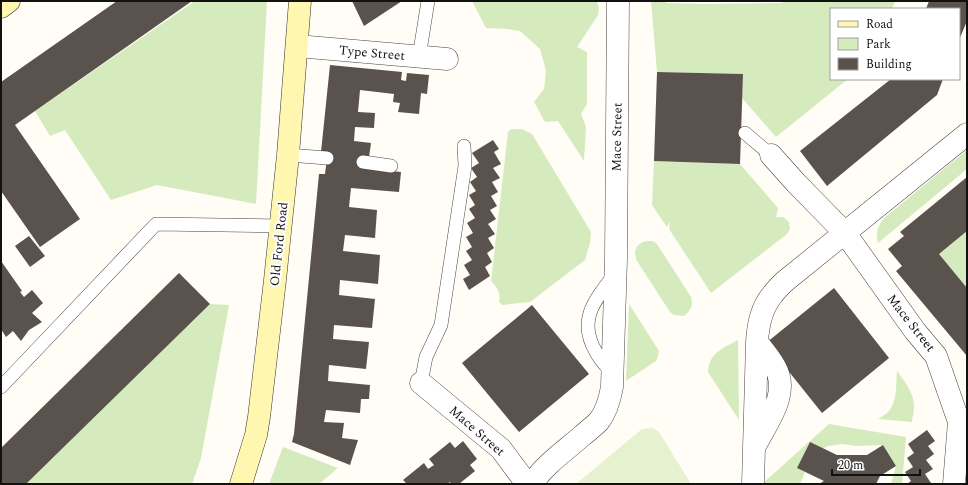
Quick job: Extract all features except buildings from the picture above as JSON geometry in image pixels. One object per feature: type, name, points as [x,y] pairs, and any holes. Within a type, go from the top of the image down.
[{"type":"main road","points":[[1,7],[10,1]]},
{"type":"main road","name":"Old Ford Road","points":[[241,484],[256,435],[259,417],[288,155],[300,1]]},
{"type":"street","name":"Mace Street","points":[[532,484],[542,470],[591,429],[599,420],[610,398],[613,374],[618,1]]},
{"type":"street","name":"Type Street","points":[[297,46],[447,60]]},
{"type":"street","points":[[753,484],[758,325],[763,309],[772,294],[784,282],[967,134]]},
{"type":"street","name":"Mace Street","points":[[771,155],[845,233],[915,331],[936,356],[959,422],[954,484]]},
{"type":"street","name":"Mace Street","points":[[421,383],[501,449],[527,484]]},
{"type":"lane","points":[[419,57],[428,1]]},
{"type":"lane","points":[[745,133],[771,155]]},
{"type":"lane","points":[[421,383],[426,357],[441,325],[465,166],[464,146]]},
{"type":"lane","points":[[288,155],[327,158]]},
{"type":"lane","points":[[363,162],[391,166]]},
{"type":"lane","points":[[1,387],[156,224],[280,226]]},
{"type":"green space","points":[[195,1],[267,1],[256,204],[157,185],[111,200],[65,130],[50,136],[35,111]]},
{"type":"green space","points":[[472,1],[597,1],[599,8],[598,15],[577,47],[587,52],[587,104],[581,114],[586,127],[584,161],[558,121],[545,122],[534,102],[544,89],[546,71],[540,49],[520,31],[486,28]]},
{"type":"green space","points":[[651,1],[704,4],[781,3],[787,1],[895,1],[892,8],[830,8],[830,80],[847,80],[776,137],[742,98],[743,74],[657,72]]},
{"type":"green space","points":[[511,129],[522,129],[532,134],[591,232],[590,243],[585,260],[530,302],[502,305],[499,302],[498,290],[491,281],[508,132]]},
{"type":"green space","points":[[967,150],[967,169],[878,243],[878,230],[884,218]]},
{"type":"green space","points":[[654,161],[740,164],[778,208],[776,217],[783,217],[789,222],[790,229],[787,234],[711,293],[669,229],[670,221],[667,227],[652,205]]},
{"type":"green space","points":[[967,231],[967,288],[939,254]]},
{"type":"green space","points":[[647,241],[653,241],[657,244],[691,297],[691,308],[684,316],[674,315],[670,312],[637,261],[635,253],[637,246]]},
{"type":"green space","points":[[210,304],[229,305],[201,458],[192,484],[26,484]]},
{"type":"green space","points":[[629,304],[659,351],[656,361],[626,381]]},
{"type":"green space","points":[[738,340],[739,420],[708,372],[709,365],[714,356],[722,349]]},
{"type":"green space","points":[[897,371],[909,388],[913,398],[914,409],[912,422],[878,419],[888,412],[894,402],[896,394]]},
{"type":"green space","points":[[829,424],[906,437],[902,484],[891,484],[896,466],[883,445],[856,446],[842,444],[828,446],[815,452],[819,447],[810,442],[797,468],[805,472],[800,484],[762,484]]},
{"type":"green space","points":[[653,428],[659,432],[691,484],[576,484],[642,429]]},
{"type":"green space","points":[[283,447],[338,468],[319,484],[269,484]]}]
